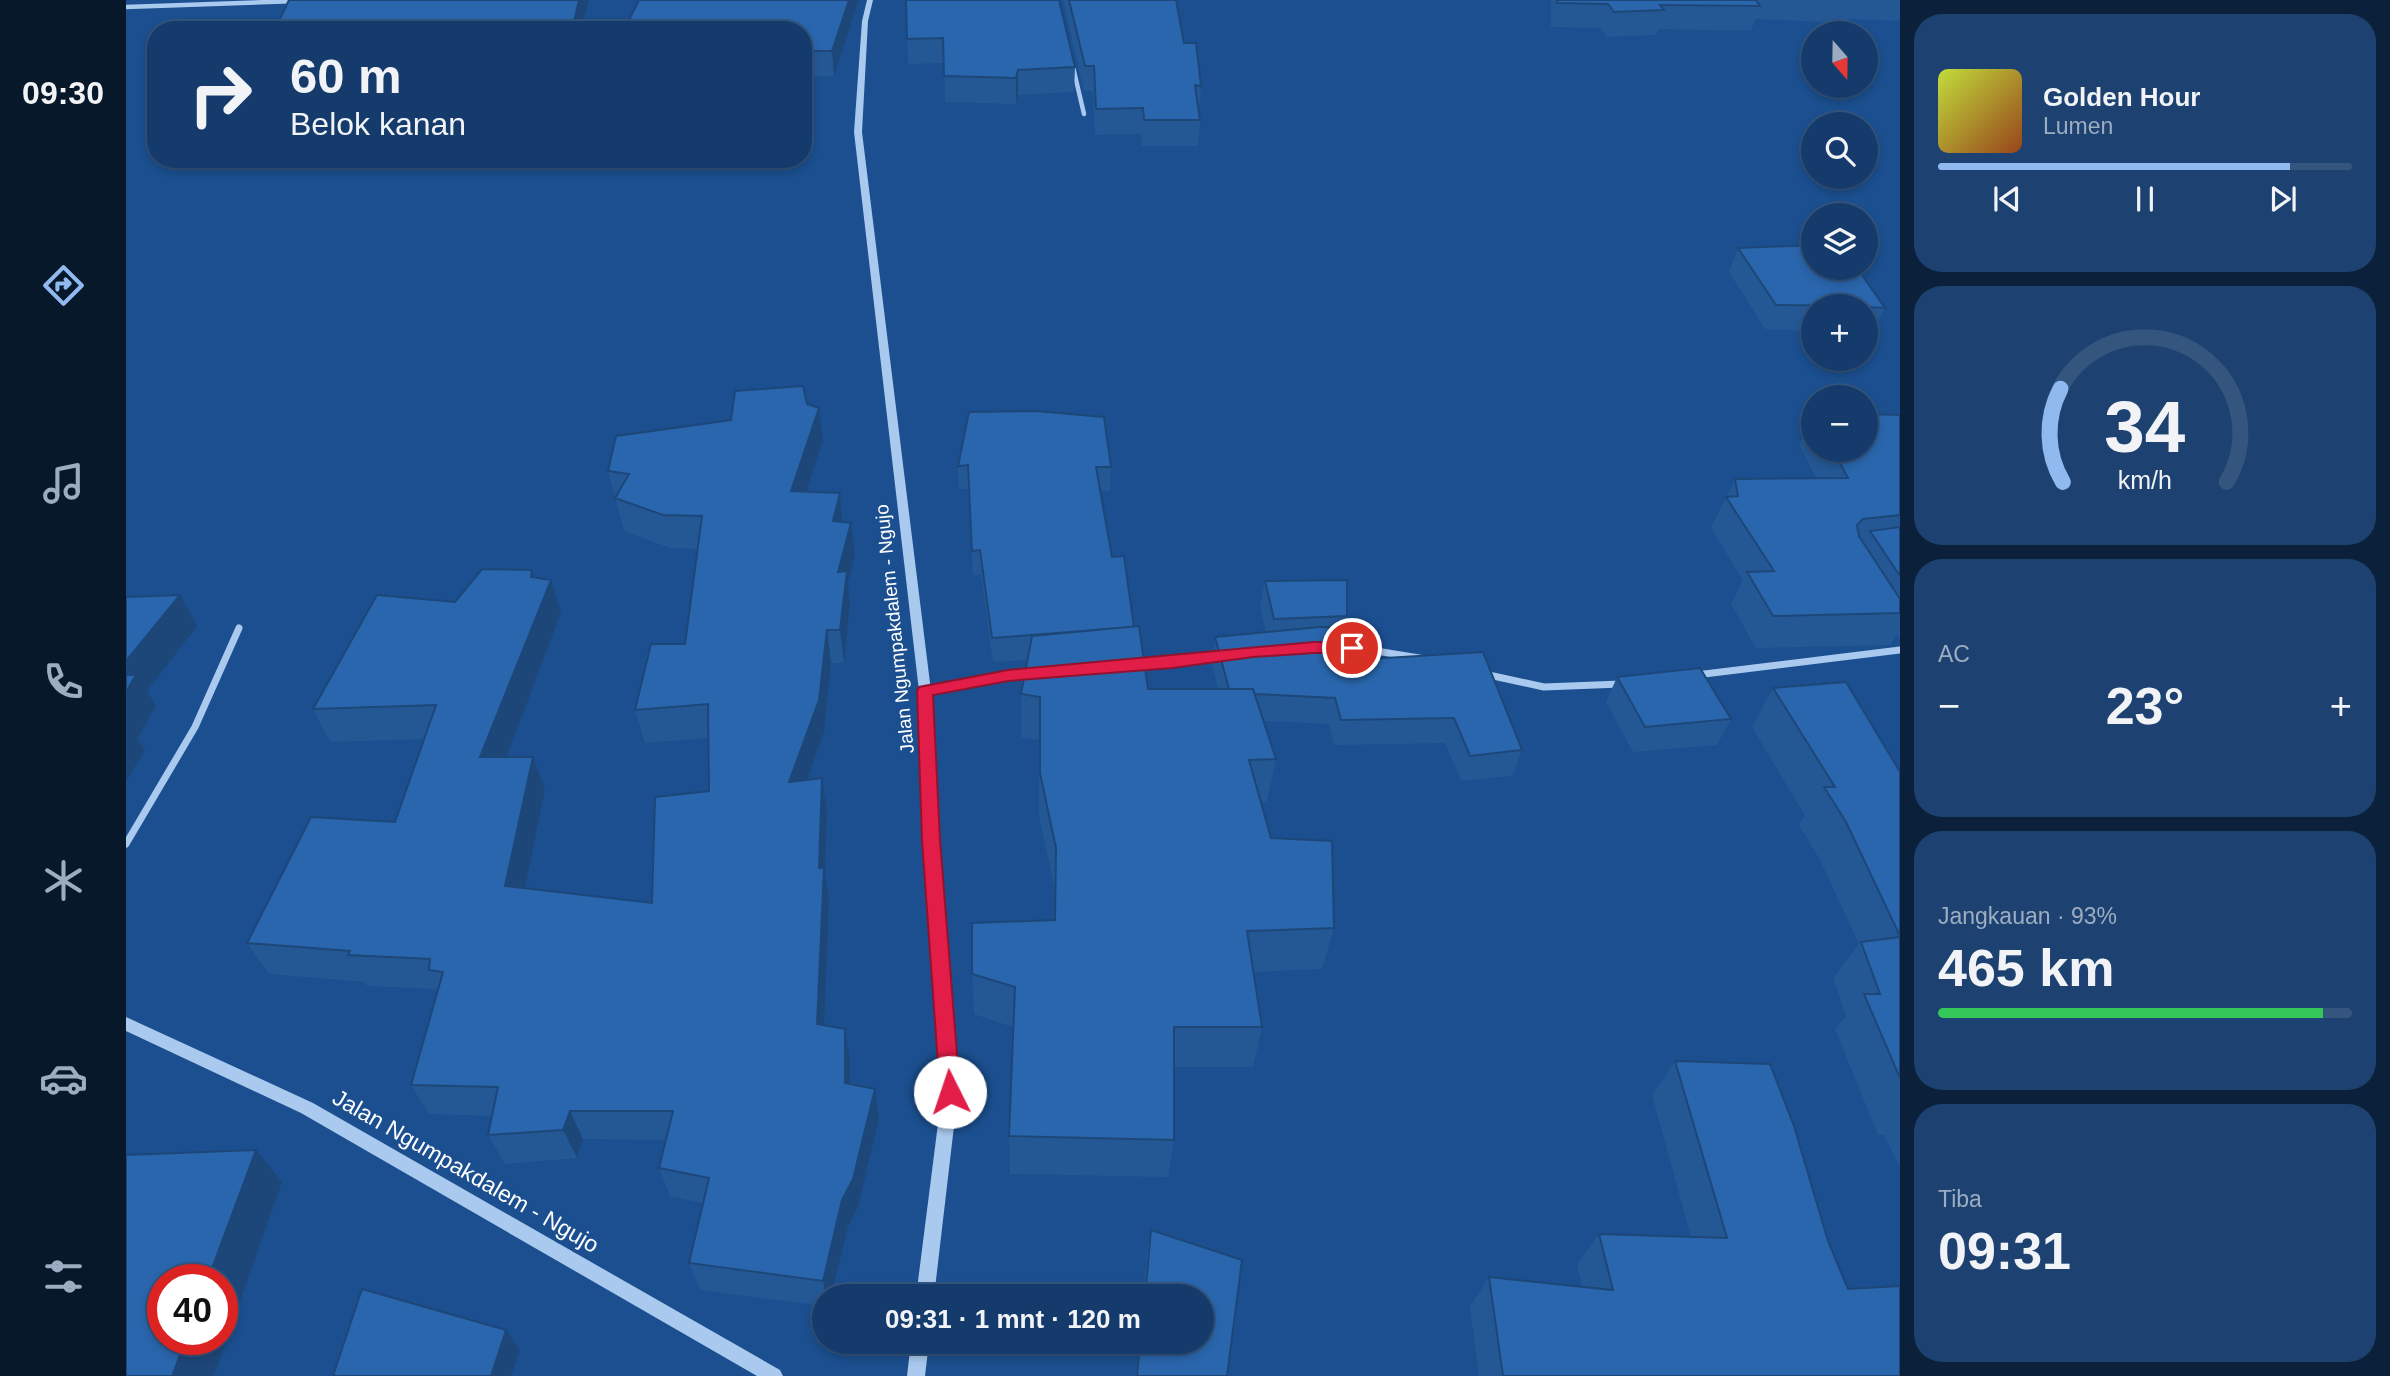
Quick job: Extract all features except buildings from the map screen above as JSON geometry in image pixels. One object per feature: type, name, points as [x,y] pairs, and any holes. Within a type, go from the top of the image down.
[{"type":"street","name":"Jalan Ngumpakdalem - Ngujo","points":[[870,0],[865,21],[858,132],[925,691],[931,840],[950,1092],[927,1284]]},
{"type":"street","points":[[126,7],[297,1]]},
{"type":"street","points":[[1072,64],[1084,114]]},
{"type":"street","points":[[126,844],[195,727],[239,628]]},
{"type":"street","points":[[1689,676],[1900,650],[1892,638]]},
{"type":"street","points":[[1348,648],[1371,648],[1429,660]]},
{"type":"street","points":[[1132,665],[1228,655]]},
{"type":"street","points":[[925,691],[1036,673]]},
{"type":"street","points":[[1481,674],[1544,687],[1624,683]]},
{"type":"street","name":"Jalan Ngumpakdalem - Ngujo","points":[[126,1024],[307,1108],[774,1376]]},
{"type":"street","points":[[916,1376],[919,1354]]},
{"type":"route","points":[[950,1092],[931,840],[925,691],[1008,675],[1314,647],[1352,648]]}]
